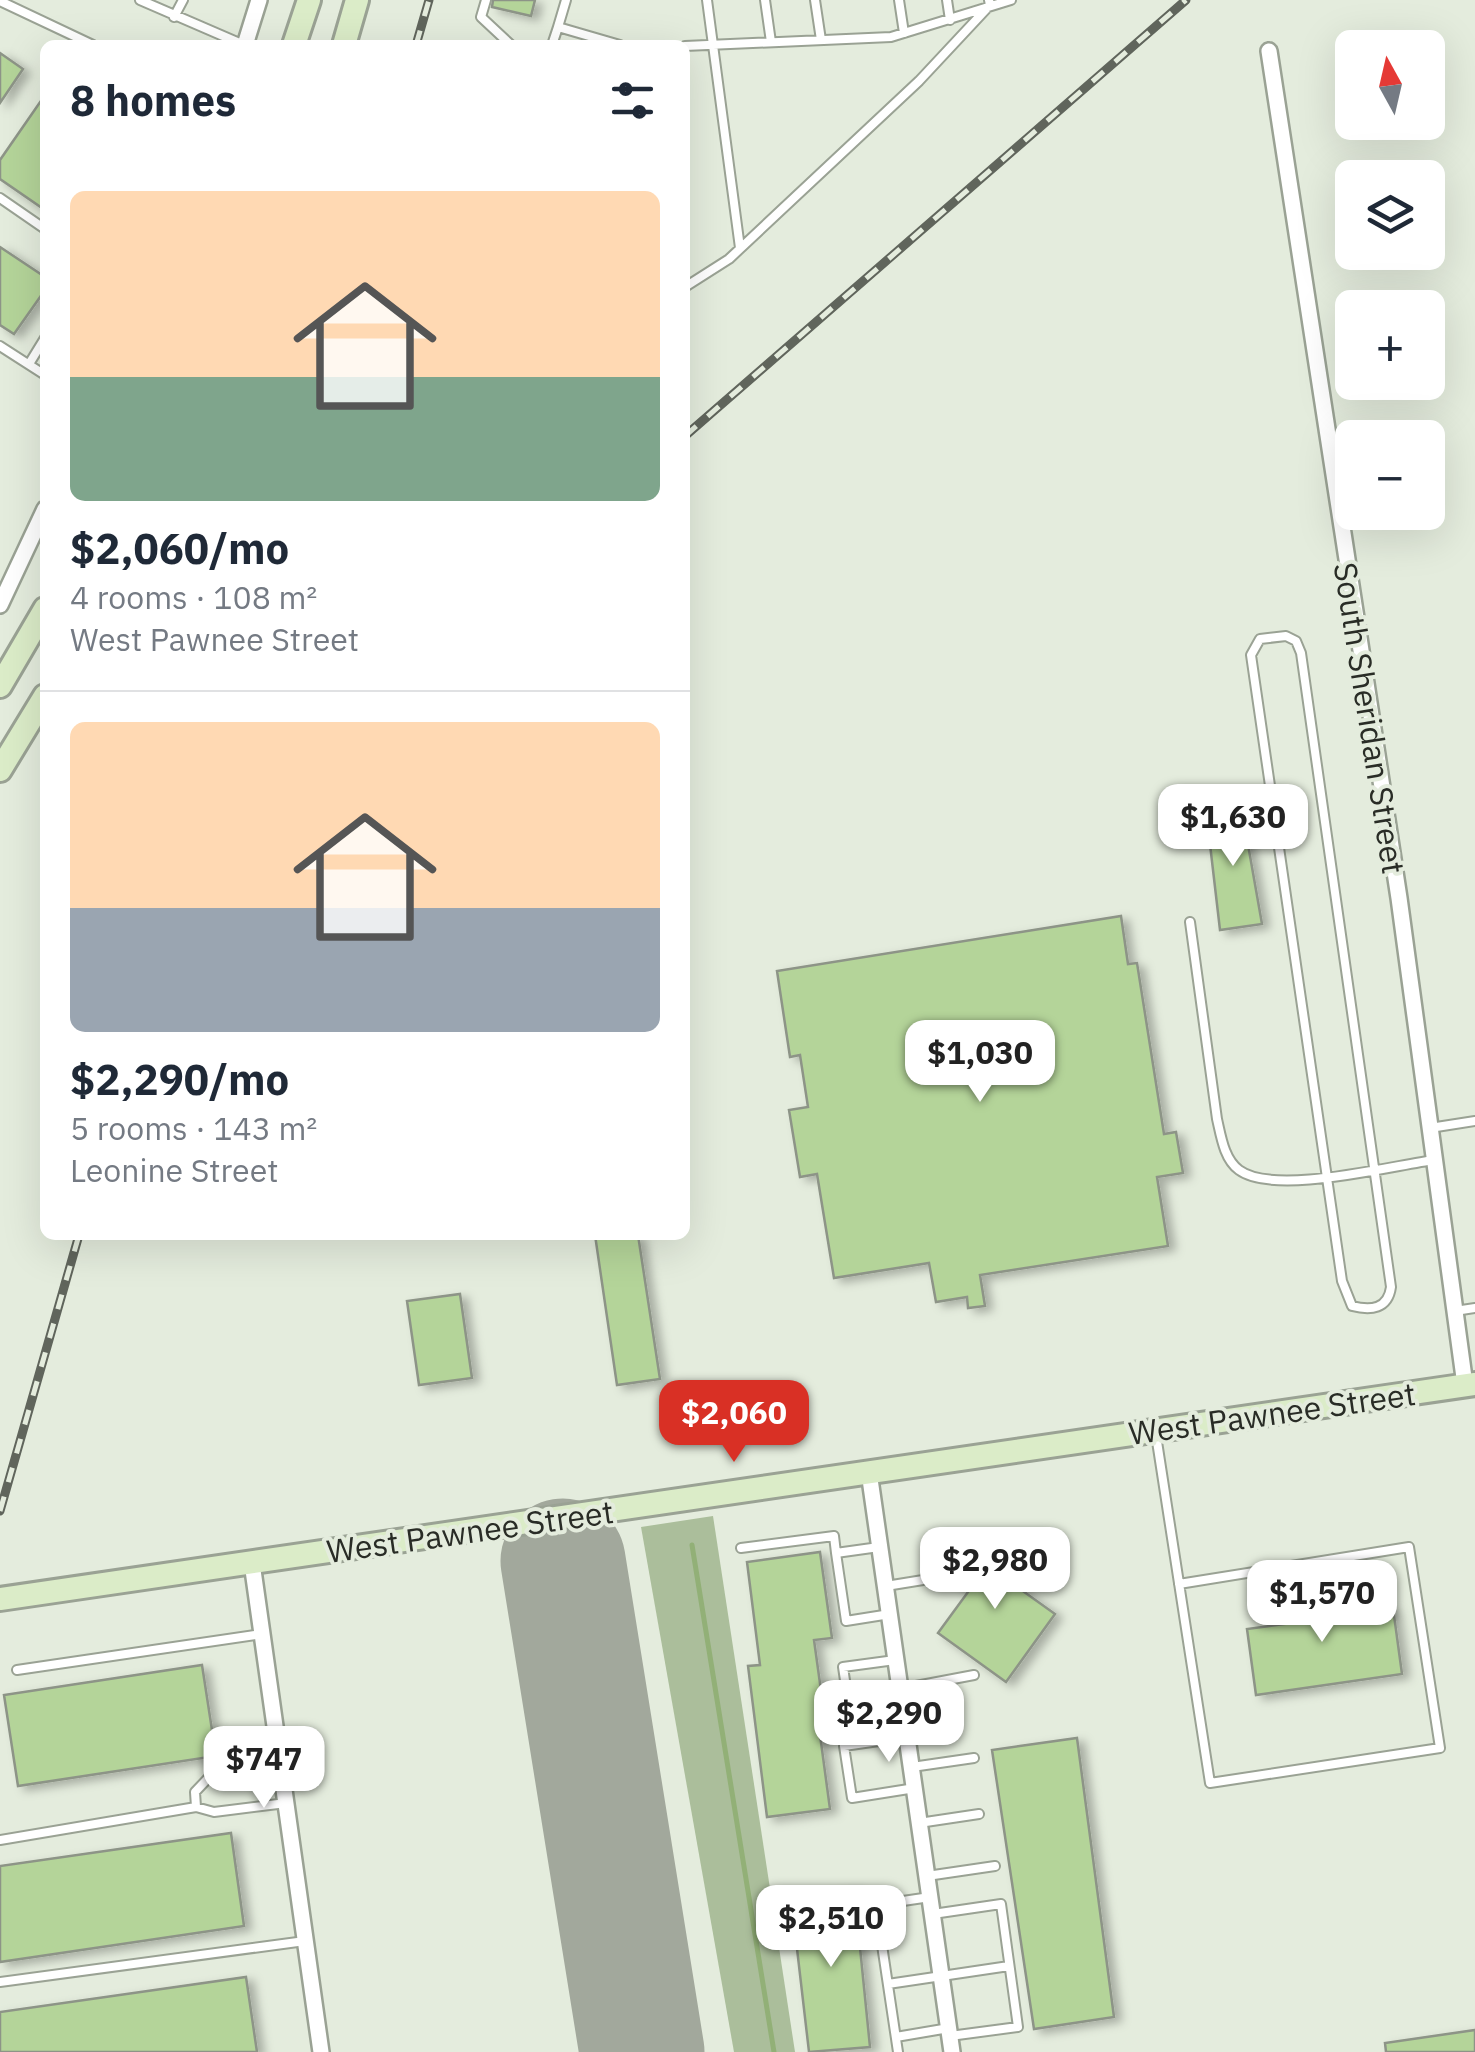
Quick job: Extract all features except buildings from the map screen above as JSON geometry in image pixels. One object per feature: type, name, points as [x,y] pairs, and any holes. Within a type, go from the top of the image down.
[{"type":"main road","points":[[296,40],[309,0]]},
{"type":"main road","points":[[345,40],[357,0]]},
{"type":"main road","points":[[0,686],[40,618]]},
{"type":"main road","points":[[0,770],[40,704]]},
{"type":"main road","name":"West Pawnee Street","points":[[0,1600],[1470,1384]]},
{"type":"street","points":[[247,40],[259,0]]},
{"type":"street","name":"South Sheridan Street","points":[[1269,51],[1455,1311],[1470,1384]]},
{"type":"street","points":[[0,605],[40,520]]},
{"type":"street","points":[[869,1472],[950,2039]]},
{"type":"street","points":[[252,1563],[321,2052]]},
{"type":"lane","points":[[0,0],[84,40]]},
{"type":"lane","points":[[140,0],[232,40]]},
{"type":"lane","points":[[174,17],[183,0]]},
{"type":"lane","points":[[486,0],[481,16],[506,40]]},
{"type":"lane","points":[[554,40],[566,0]]},
{"type":"lane","points":[[707,0],[740,248]]},
{"type":"lane","points":[[765,0],[771,42]]},
{"type":"lane","points":[[815,0],[821,40]]},
{"type":"lane","points":[[898,0],[904,33]]},
{"type":"lane","points":[[947,0],[950,20]]},
{"type":"lane","points":[[690,46],[904,33],[950,20],[989,3],[1011,0]]},
{"type":"lane","points":[[690,283],[740,248],[919,81],[989,3]]},
{"type":"lane","points":[[558,27],[588,40]]},
{"type":"lane","points":[[0,198],[40,226]]},
{"type":"lane","points":[[0,346],[40,371]]},
{"type":"lane","points":[[29,364],[40,346]]},
{"type":"lane","points":[[1260,639],[1296,641],[1301,653],[1375,1168],[1391,1286],[1390,1298],[1382,1306],[1366,1309],[1352,1306],[1342,1281],[1251,656],[1260,639]]},
{"type":"lane","points":[[1190,922],[1224,1149],[1238,1169],[1264,1180],[1434,1160]]},
{"type":"lane","points":[[1430,1128],[1475,1121]]},
{"type":"lane","points":[[1455,1311],[1475,1308]]},
{"type":"lane","points":[[1155,1430],[1210,1783],[1440,1748],[1409,1547],[1179,1584]]},
{"type":"lane","points":[[741,1548],[834,1536],[846,1621],[890,1614]]},
{"type":"lane","points":[[836,1553],[880,1546]]},
{"type":"lane","points":[[886,1586],[923,1580],[950,1549]]},
{"type":"lane","points":[[17,1670],[262,1634]]},
{"type":"lane","points":[[896,1660],[843,1667],[851,1721],[904,1714]]},
{"type":"lane","points":[[900,1689],[974,1675]]},
{"type":"lane","points":[[907,1736],[844,1746],[852,1798],[914,1788]]},
{"type":"lane","points":[[912,1767],[974,1758]]},
{"type":"lane","points":[[196,1806],[195,1792],[214,1772],[280,1759]]},
{"type":"lane","points":[[0,1840],[196,1806],[214,1812],[286,1803]]},
{"type":"lane","points":[[920,1824],[979,1814]]},
{"type":"lane","points":[[927,1876],[995,1866]]},
{"type":"lane","points":[[898,2052],[876,1904],[930,1897]]},
{"type":"lane","points":[[896,2037],[950,2039],[1018,2027],[1001,1904],[932,1914]]},
{"type":"lane","points":[[0,1982],[305,1941]]},
{"type":"lane","points":[[888,1984],[1010,1966]]},
{"type":"green space","points":[[713,1516],[795,2052],[734,2052],[641,1527]]},
{"type":"waterway","points":[[692,1545],[774,2052]]},
{"type":"runway","points":[[563,1561],[642,2052]]},
{"type":"railway","points":[[417,40],[429,0]]},
{"type":"railway","points":[[690,432],[1186,0]]},
{"type":"railway","points":[[0,1511],[78,1240]]}]
